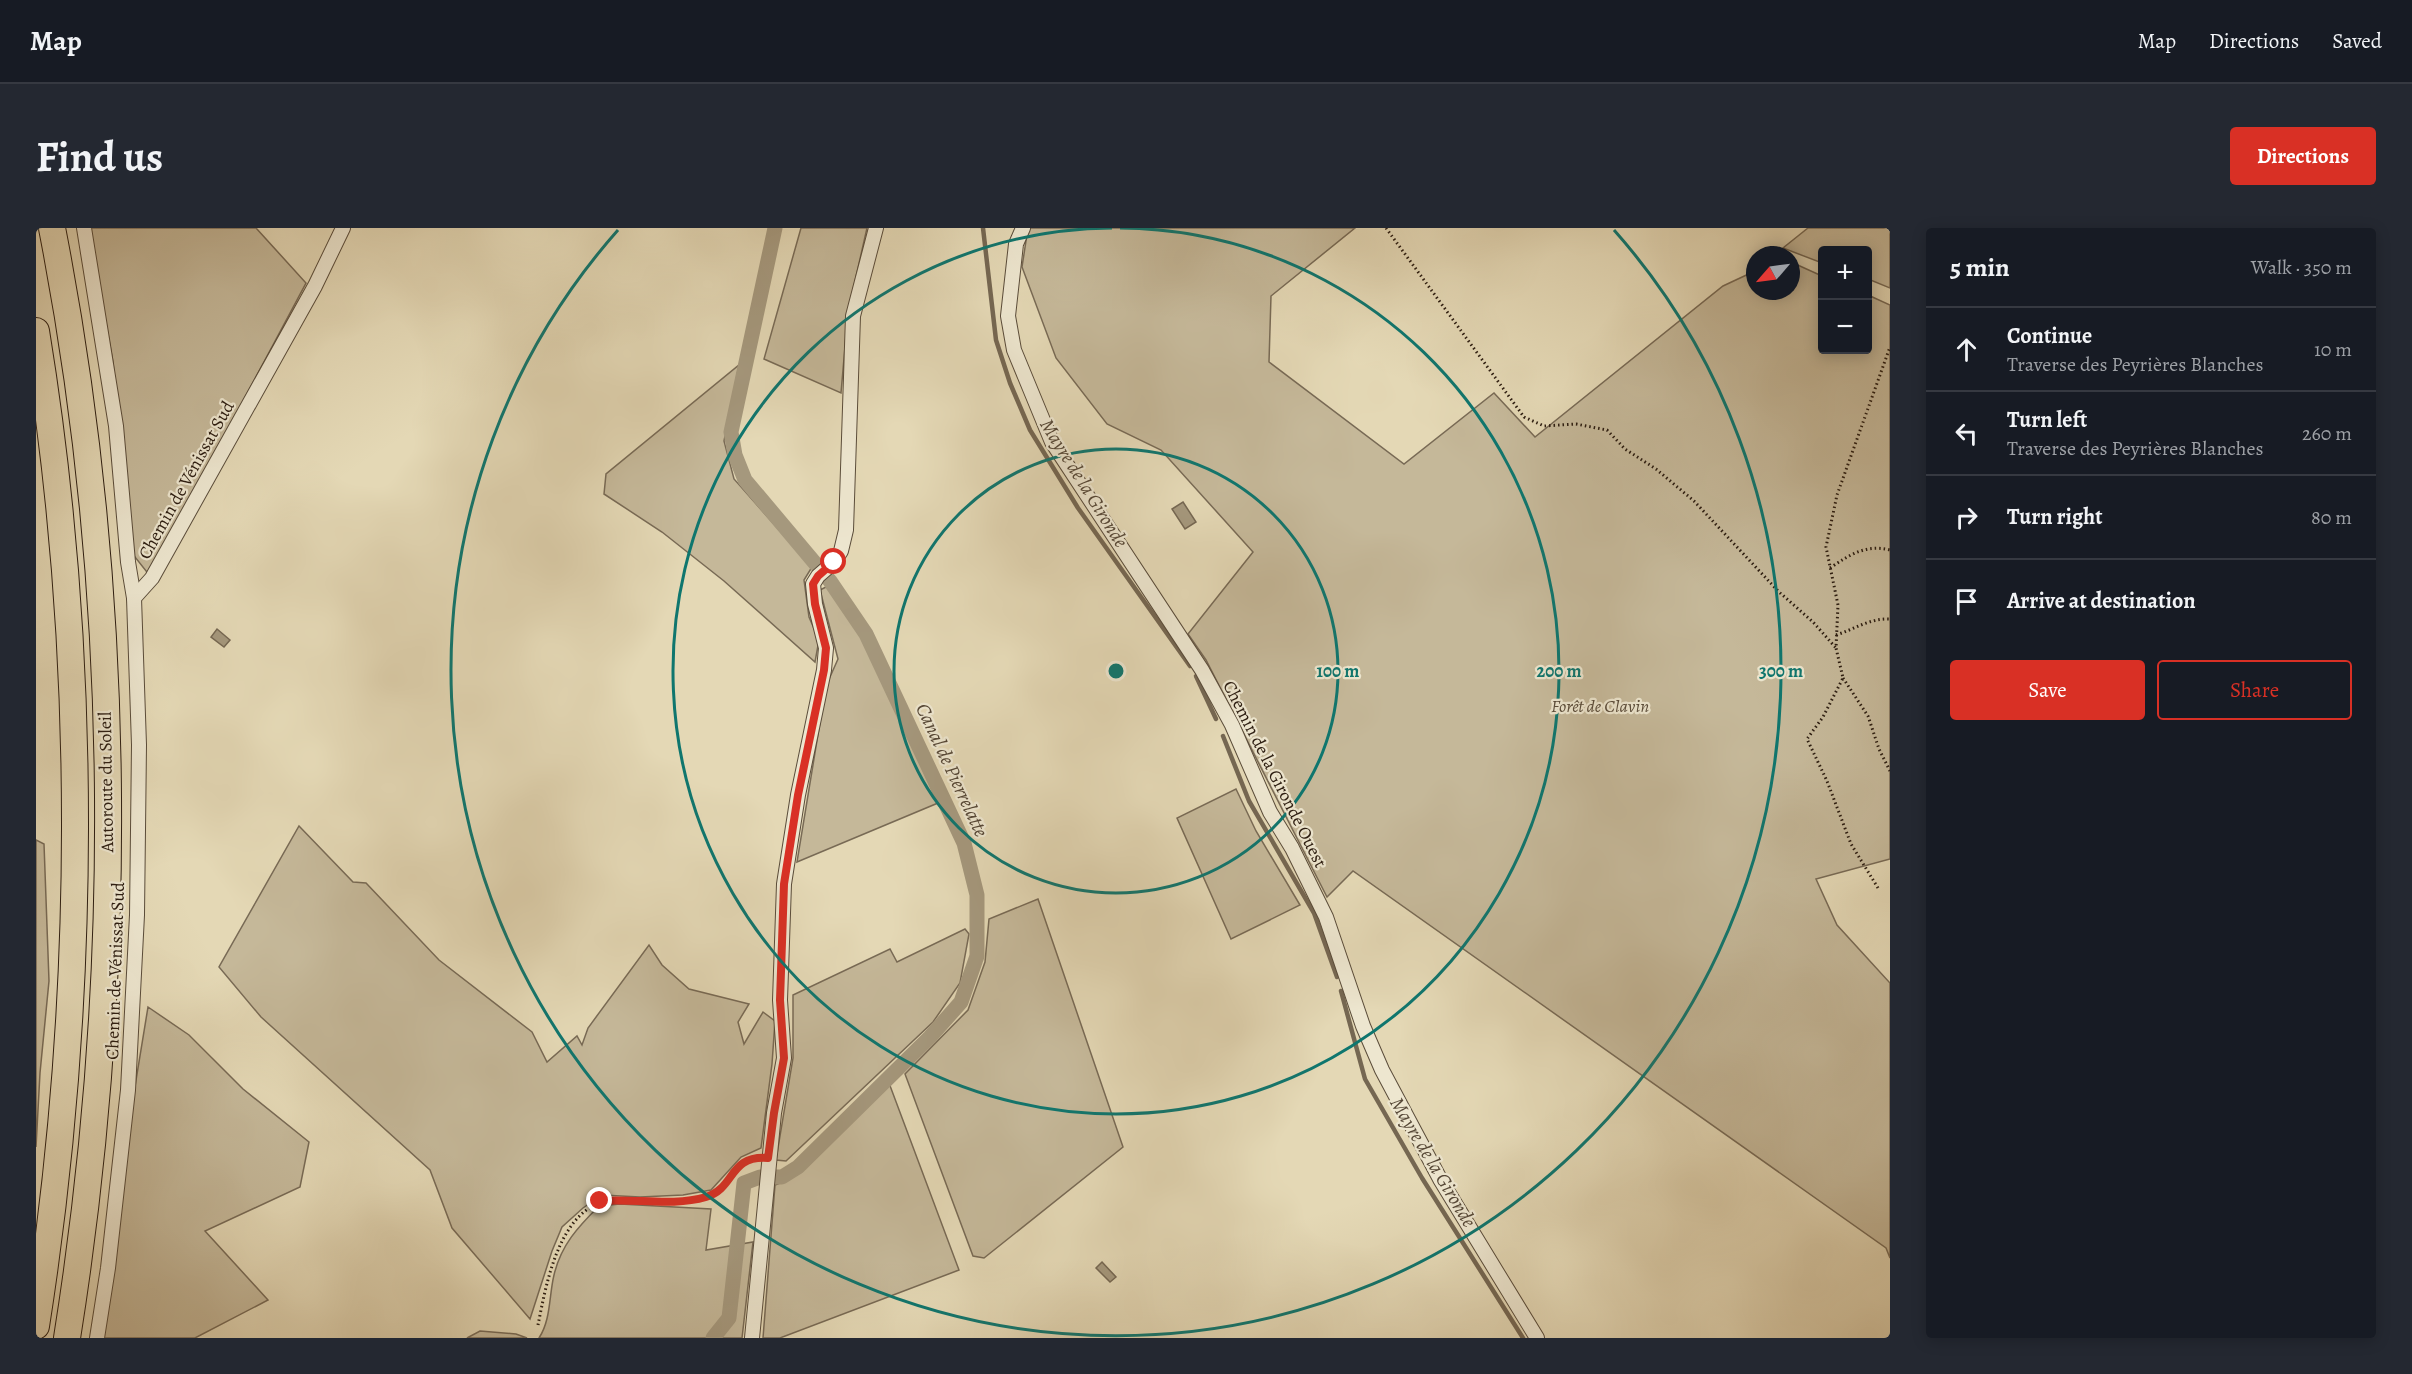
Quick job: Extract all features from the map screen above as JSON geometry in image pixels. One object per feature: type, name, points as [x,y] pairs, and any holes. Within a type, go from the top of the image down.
[{"type":"highway","name":"Autoroute du Soleil","points":[[52,228],[84,429],[104,640],[108,823],[105,939],[92,1156],[67,1338]]},
{"type":"highway","name":"Autoroute du Soleil","points":[[36,331],[48,404],[64,568],[73,738],[74,913],[68,1054],[47,1253],[36,1326]]},
{"type":"street","points":[[84,228],[116,426],[128,562],[134,598]]},
{"type":"street","name":"Chemin de Vénissat Sud","points":[[97,1338],[108,1268],[130,1067],[137,915],[139,745],[134,598],[152,578],[315,286],[343,228]]},
{"type":"street","points":[[752,1338],[768,1161],[784,1058],[780,1000],[784,884],[798,795],[824,670],[826,648],[815,604],[813,584],[841,551],[846,530],[853,316],[876,228]]},
{"type":"street","name":"Chemin de la Gironde Ouest","points":[[1023,228],[1016,244],[1008,316],[1014,350],[1052,442],[1202,670],[1232,725],[1270,812],[1292,848],[1326,917],[1363,1026],[1382,1070],[1440,1179],[1537,1338]]},
{"type":"path","points":[[1386,228],[1524,417],[1544,426],[1576,424],[1607,430],[1625,449],[1656,469],[1694,501],[1779,592],[1813,622],[1836,648]]},
{"type":"path","points":[[1890,346],[1837,495],[1826,547],[1838,605],[1836,648],[1843,678],[1868,716],[1879,749],[1890,771]]},
{"type":"path","points":[[1830,568],[1852,553],[1877,547],[1890,550]]},
{"type":"path","points":[[1836,635],[1859,628],[1865,622],[1890,619]]},
{"type":"path","points":[[1843,678],[1807,739],[1827,782],[1851,844],[1878,888]]},
{"type":"path","points":[[537,1325],[554,1257],[568,1231],[587,1210],[600,1201],[620,1199],[653,1202],[708,1197],[718,1191],[743,1161],[758,1157],[768,1161]]},
{"type":"green space","points":[[89,228],[256,228],[306,283],[150,576],[131,552],[113,362]]},
{"type":"green space","points":[[801,228],[867,228],[848,312],[841,393],[764,359]]},
{"type":"green space","name":"Forêt de Clavin","points":[[1028,228],[1355,228],[1271,296],[1269,362],[1404,464],[1494,393],[1535,437],[1723,286],[1746,275],[1746,300],[1800,300],[1800,266],[1818,274],[1818,354],[1872,354],[1872,297],[1890,305],[1890,859],[1816,879],[1837,925],[1890,983],[1890,1258],[1886,1248],[1353,871],[1327,897],[1206,660],[1188,634],[1253,552],[1161,450],[1107,424],[1056,358],[1022,267]]},
{"type":"green space","points":[[1808,228],[1890,228],[1890,288],[1872,281],[1872,246],[1818,246],[1818,261],[1800,255],[1800,246],[1786,246]]},
{"type":"green space","points":[[739,365],[724,441],[734,479],[812,567],[804,580],[809,617],[819,640],[815,662],[724,581],[662,532],[604,494],[606,474]]},
{"type":"green space","points":[[828,586],[868,648],[938,803],[797,862],[826,686],[838,659],[820,590]]},
{"type":"green space","points":[[1236,789],[1256,831],[1300,905],[1231,939],[1177,818]]},
{"type":"green space","points":[[299,826],[353,882],[366,883],[439,960],[532,1032],[547,1062],[577,1036],[582,1045],[588,1028],[649,945],[662,965],[689,989],[749,1004],[738,1022],[744,1044],[763,1012],[775,1021],[761,1148],[741,1157],[711,1190],[683,1195],[640,1197],[602,1195],[583,1208],[562,1227],[530,1319],[452,1228],[430,1170],[261,1017],[219,967]]},
{"type":"green space","points":[[36,840],[44,844],[49,981],[36,1147]]},
{"type":"green space","points":[[1038,899],[1123,1147],[984,1258],[973,1256],[905,1074],[968,1010],[985,962],[989,919]]},
{"type":"green space","points":[[965,929],[969,934],[960,983],[933,1022],[786,1161],[776,1160],[793,1058],[793,995],[890,949],[897,962]]},
{"type":"green space","points":[[148,1007],[189,1035],[243,1089],[309,1142],[300,1187],[205,1231],[268,1300],[195,1338],[103,1338],[130,1117]]},
{"type":"green space","points":[[889,1083],[959,1270],[780,1338],[763,1338],[775,1185],[790,1179]]},
{"type":"green space","points":[[620,1204],[711,1209],[706,1250],[753,1242],[742,1338],[539,1338],[548,1315],[557,1264],[566,1246],[577,1229],[599,1206]]},
{"type":"green space","points":[[480,1331],[516,1334],[527,1338],[467,1338]]},
{"type":"shaded area","points":[[1183,502],[1196,522],[1185,529],[1172,509]]},
{"type":"shaded area","points":[[217,629],[230,640],[224,647],[211,637]]},
{"type":"shaded area","points":[[1102,1262],[1116,1277],[1110,1282],[1096,1268]]},
{"type":"waterway","name":"Canal de Pierrelatte","points":[[713,1338],[729,1318],[744,1183],[760,1177],[782,1177],[798,1167],[930,1037],[961,1002],[977,956],[977,895],[964,843],[866,634],[830,581],[745,480],[735,455],[731,432],[775,228]]},
{"type":"waterway","name":"Mayre de la Gironde","points":[[983,228],[996,340],[1010,383],[1030,430],[1078,508],[1190,666]]},
{"type":"waterway","name":"Mayre de la Gironde","points":[[1196,676],[1216,719]]},
{"type":"waterway","name":"Mayre de la Gironde","points":[[1223,736],[1249,801],[1314,913],[1337,977]]},
{"type":"waterway","name":"Mayre de la Gironde","points":[[1341,991],[1365,1079],[1422,1178],[1523,1338]]},
{"type":"route","points":[[600,1201],[620,1199],[653,1202],[708,1197],[718,1191],[743,1161],[758,1157],[768,1158],[784,1058],[780,1000],[784,884],[798,795],[824,670],[826,648],[815,604],[813,584],[818,576],[834,562]]}]
